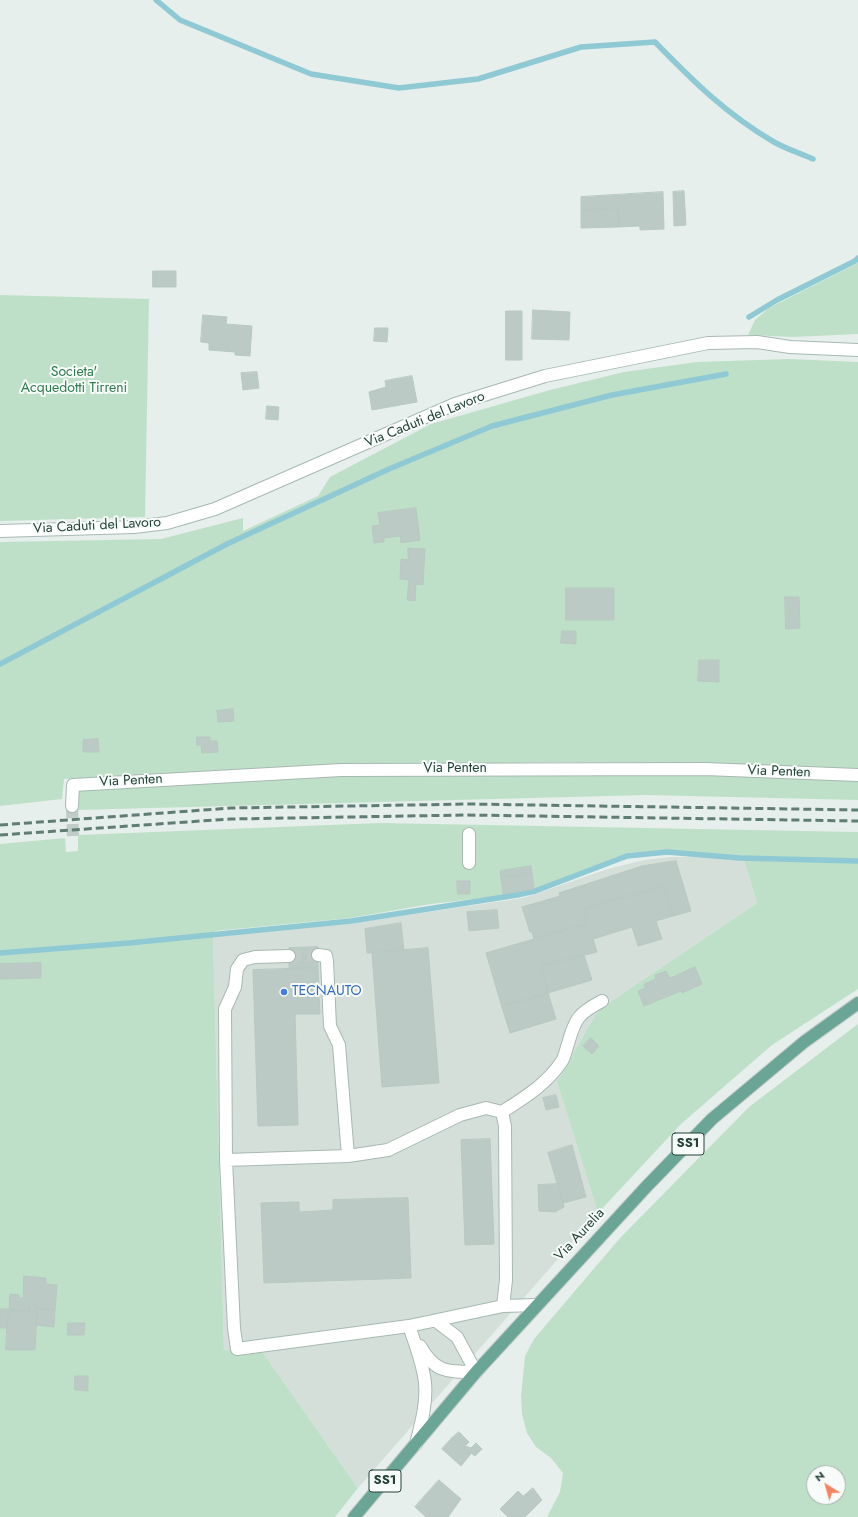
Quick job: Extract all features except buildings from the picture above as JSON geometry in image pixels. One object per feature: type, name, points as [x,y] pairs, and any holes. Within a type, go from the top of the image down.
[{"type":"main road","name":"Via Aurelia","points":[[354,1517],[476,1372],[536,1305],[712,1119],[804,1042],[858,1003]]},
{"type":"street","name":"Via Caduti del Lavoro","points":[[0,531],[134,527],[167,523],[215,509],[455,404],[545,376],[708,344],[757,342],[790,347],[858,350]]},
{"type":"street","name":"Via Penten","points":[[72,806],[73,785],[341,770],[705,769],[858,775]]},
{"type":"street","points":[[469,834],[470,862]]},
{"type":"street","points":[[318,955],[326,956],[327,961],[330,1026],[339,1045],[348,1156]]},
{"type":"street","points":[[289,956],[255,957],[243,960],[237,969],[235,988],[225,1009],[226,1160],[234,1328],[237,1349],[409,1326],[503,1306],[536,1305]]},
{"type":"street","points":[[226,1160],[348,1156],[388,1150],[460,1116],[486,1108],[502,1112],[532,1093],[551,1076],[563,1060],[574,1023],[586,1010],[602,1001]]},
{"type":"street","points":[[502,1112],[505,1126],[506,1280],[503,1306]]},
{"type":"street","points":[[409,1326],[428,1359],[437,1368],[452,1372],[476,1372],[457,1337],[436,1321]]},
{"type":"street","points":[[409,1326],[420,1357],[425,1384],[423,1414],[416,1444]]},
{"type":"shaded area","points":[[671,857],[743,857],[757,903],[601,1008],[557,1082],[598,1213],[358,1488],[261,1350],[224,1351],[213,936],[353,923],[523,898],[608,869],[644,860]]},
{"type":"green space","points":[[858,263],[858,334],[793,337],[748,335],[755,320],[769,308]]},
{"type":"green space","name":"Societa' Acquedotti Tirreni","points":[[0,295],[149,299],[145,517],[0,521]]},
{"type":"green space","points":[[789,359],[858,362],[858,769],[678,763],[546,762],[415,766],[330,765],[64,779],[62,799],[0,806],[0,542],[161,539],[243,518],[243,531],[318,496],[330,477],[431,424],[550,390],[624,372],[697,362]]},
{"type":"green space","points":[[520,772],[858,778],[858,800],[646,795],[77,810],[77,792],[83,788],[327,775]]},
{"type":"green space","points":[[380,823],[858,832],[858,989],[772,1045],[681,1124],[598,1213],[557,1082],[601,1008],[757,903],[743,857],[667,850],[629,853],[534,890],[499,896],[431,904],[350,918],[215,931],[213,936],[224,1350],[261,1350],[358,1488],[335,1517],[0,1517],[0,844],[65,838],[66,852],[78,851],[78,835]]},
{"type":"green space","points":[[858,1024],[858,1517],[547,1517],[560,1492],[563,1473],[551,1458],[536,1447],[527,1433],[522,1414],[521,1396],[525,1356],[534,1339],[620,1238],[749,1107]]},
{"type":"waterway","points":[[156,0],[180,20],[311,74],[399,88],[478,79],[581,47],[655,42],[711,96],[740,120],[788,149],[813,159]]},
{"type":"waterway","points":[[749,317],[777,300],[855,261],[858,258]]},
{"type":"waterway","points":[[0,664],[227,544],[389,469],[492,426],[612,395],[726,374]]},
{"type":"waterway","points":[[0,953],[129,943],[351,921],[535,891],[627,856],[667,852],[740,858],[858,861]]},
{"type":"tunnel","points":[[72,806],[73,837]]},
{"type":"tunnel","points":[[289,956],[318,955]]},
{"type":"railway","points":[[0,825],[231,808],[469,804],[858,810]]},
{"type":"railway","points":[[0,835],[230,819],[467,815],[858,821]]},
{"type":"place","name":"TECNAUTO","points":[[284,992]]}]
